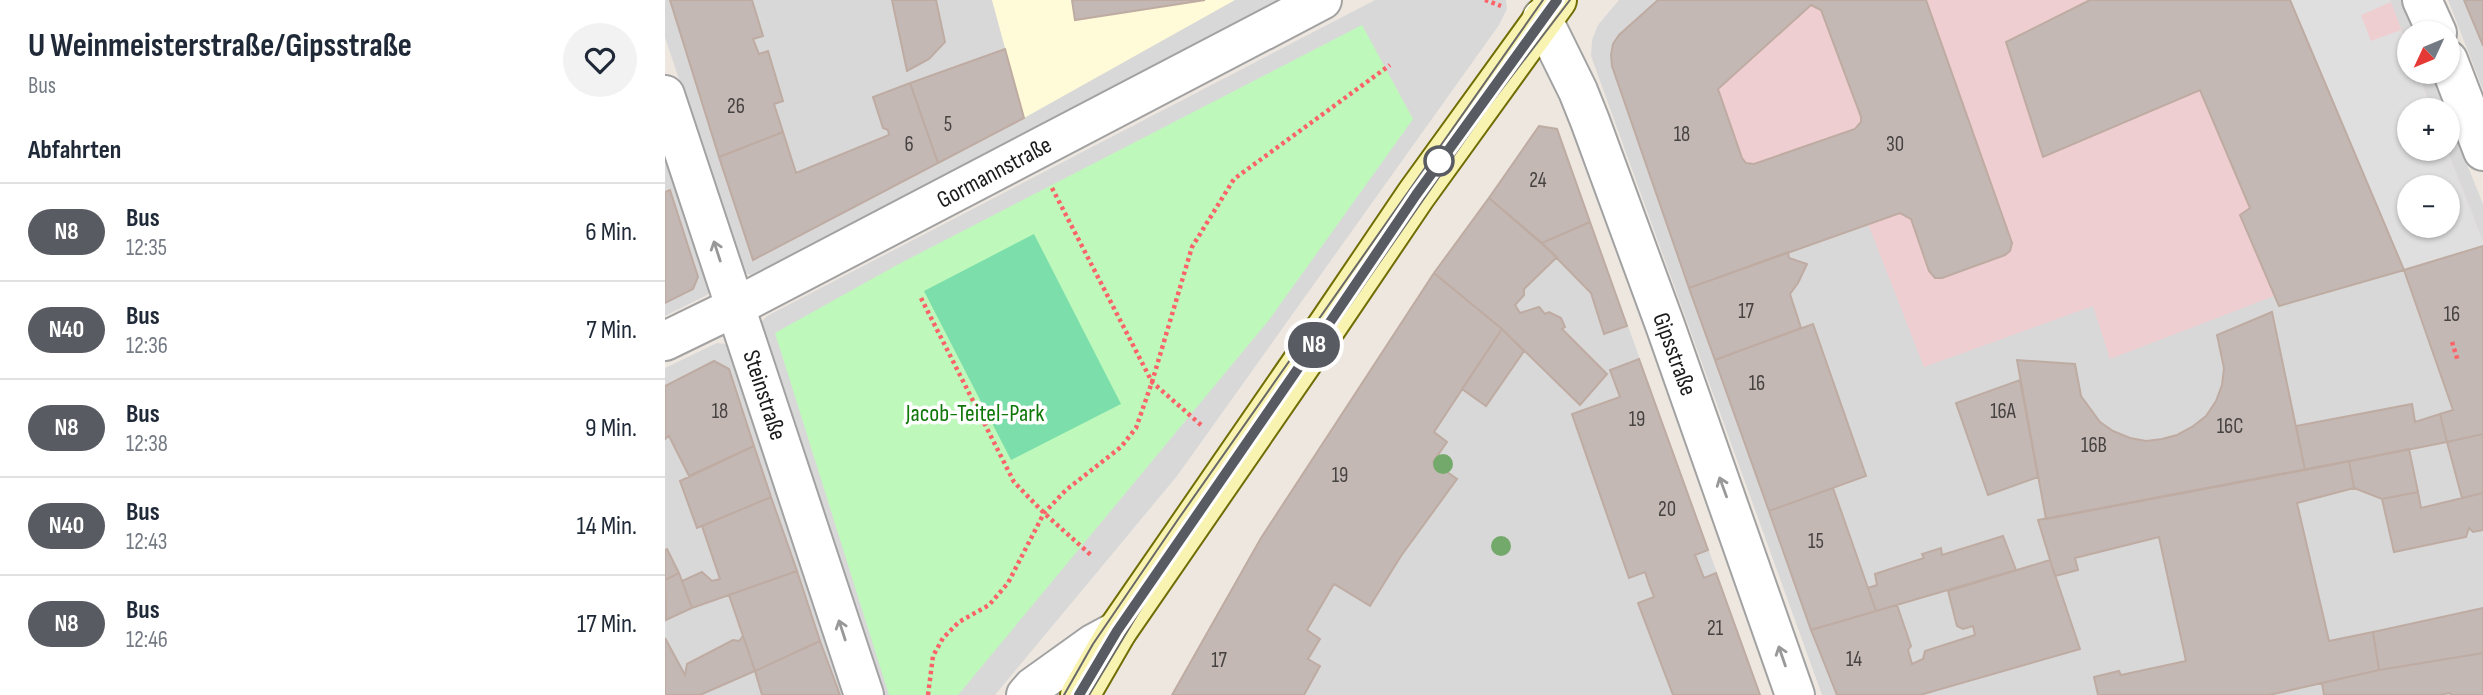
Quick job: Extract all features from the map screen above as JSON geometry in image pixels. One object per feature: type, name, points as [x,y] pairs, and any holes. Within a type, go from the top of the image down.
[{"type":"street","name":"Gormannstraße","points":[[665,341],[1322,0]]},
{"type":"street","points":[[2422,0],[2432,21]]},
{"type":"street","points":[[1080,695],[1117,631],[1546,6]]},
{"type":"street","name":"Gipsstraße","points":[[1546,6],[1665,325],[1795,695]]},
{"type":"street","points":[[2457,84],[2483,151]]},
{"type":"street","name":"Steinstraße","points":[[665,95],[864,695]]},
{"type":"street","points":[[1026,695],[1033,687],[1093,644],[1117,631]]},
{"type":"path","points":[[928,695],[933,656],[943,638],[959,622],[989,605],[1008,583],[1044,513],[1066,490],[1121,447],[1136,428],[1192,247],[1234,179],[1390,65]]},
{"type":"path","points":[[1048,181],[1152,382],[1201,425]]},
{"type":"path","points":[[921,298],[1014,482],[1092,556]]},
{"type":"path","points":[[2452,342],[2458,361]]},
{"type":"shaded area","points":[[665,0],[1278,0],[751,275],[745,273],[741,267],[665,37]]},
{"type":"shaded area","points":[[992,0],[1235,0],[1024,118]]},
{"type":"shaded area","name":"Jacob-Teitel-Park","points":[[1375,0],[1506,0],[1507,9],[1499,25],[1177,476],[995,695],[876,695],[761,329],[762,321],[767,316]]},
{"type":"shaded area","points":[[1619,0],[2401,0],[2409,21],[2397,21],[2397,84],[2435,84],[2440,98],[2397,98],[2397,161],[2460,161],[2460,147],[2483,204],[2483,695],[1822,695],[1591,56],[1592,40],[1598,25]]},
{"type":"shaded area","points":[[1658,0],[2390,0],[2398,21],[2397,84],[2422,84],[2428,98],[2397,98],[2397,161],[2452,161],[2457,175],[2397,175],[2397,238],[2460,238],[2460,182],[2483,241],[2404,270],[2279,306],[2274,296],[2110,359],[2093,306],[1924,367],[1868,224],[1788,252],[1612,66],[1613,44],[1619,35]]},
{"type":"shaded area","points":[[2290,0],[2390,0],[2391,2],[2361,15],[2371,41],[2397,31],[2397,84],[2422,84],[2428,98],[2397,98],[2397,161],[2452,161],[2457,175],[2397,175],[2397,238],[2460,238],[2460,182],[2483,246],[2404,270]]},
{"type":"shaded area","points":[[2448,0],[2483,0],[2483,90],[2461,33],[2461,21],[2456,21]]},
{"type":"shaded area","points":[[1539,126],[1557,129],[1761,695],[1172,695],[1261,538],[1434,273]]},
{"type":"shaded area","points":[[665,151],[711,290],[707,295],[665,316]]},
{"type":"shaded area","points":[[717,343],[726,344],[732,349],[847,695],[665,695],[665,368]]},
{"type":"green space","name":"Jacob-Teitel-Park","points":[[1362,25],[1413,119],[1269,320],[958,695],[889,695],[775,333],[897,265]]},
{"type":"green space","points":[[1034,234],[1121,404],[1011,460],[924,291]]},
{"type":"building","points":[[670,0],[752,0],[763,36],[753,39],[759,54],[768,51],[783,101],[774,104],[783,132],[719,157]]},
{"type":"building","points":[[892,0],[936,0],[945,42],[929,59],[907,71]]},
{"type":"building","points":[[1072,0],[1205,0],[1075,20]]},
{"type":"building","points":[[1658,0],[1926,0],[2012,243],[2010,251],[1942,278],[1935,278],[1929,271],[1911,219],[1900,213],[1689,288],[1612,66],[1613,44],[1619,35]],"holes":[[[1811,5],[1821,10],[1861,122],[1855,129],[1754,164],[1746,163],[1718,89]]]},
{"type":"building","points":[[2090,0],[2290,0],[2404,270],[2279,306],[2240,215],[2250,208],[2200,90],[2043,157],[2006,42]]},
{"type":"building","points":[[2464,0],[2483,0],[2483,46],[2482,43]]},
{"type":"building","points":[[1005,49],[1024,118],[938,163],[910,83]]},
{"type":"building","points":[[910,83],[938,163],[753,260],[719,157],[783,132],[796,173],[889,135],[888,130],[883,128],[873,97]]},
{"type":"building","points":[[1539,126],[1557,129],[1590,222],[1542,243],[1489,198]]},
{"type":"building","points":[[670,190],[698,277],[693,289],[665,303],[665,192]]},
{"type":"building","points":[[1489,198],[1557,257],[1524,289],[1524,295],[1515,305],[1520,313],[1539,307],[1545,314],[1549,312],[1561,318],[1565,327],[1562,329],[1607,374],[1580,405],[1502,329],[1434,273]]},
{"type":"building","points":[[1590,222],[1627,326],[1604,334],[1591,293],[1542,243]]},
{"type":"building","points":[[2483,246],[2483,434],[2447,442],[2440,414],[2453,410],[2404,270]]},
{"type":"building","points":[[1788,252],[1789,258],[1807,264],[1790,294],[1801,328],[1715,360],[1689,288]]},
{"type":"building","points":[[1434,273],[1502,329],[1434,432],[1447,442],[1433,462],[1457,479],[1401,556],[1370,606],[1334,584],[1307,630],[1320,639],[1308,659],[1320,666],[1304,695],[1172,695],[1261,538]]},
{"type":"building","points":[[2272,312],[2305,470],[2046,519],[2017,360],[2075,364],[2081,396],[2100,422],[2130,438],[2146,441],[2162,439],[2192,427],[2206,416],[2216,401],[2224,368],[2217,335]]},
{"type":"building","points":[[1813,324],[1866,476],[1769,511],[1715,360]]},
{"type":"building","points":[[1502,329],[1524,351],[1486,406],[1462,389]]},
{"type":"building","points":[[1639,359],[1708,550],[1695,555],[1704,578],[1716,573],[1760,695],[1673,695],[1638,603],[1654,597],[1645,572],[1629,578],[1572,414],[1620,397],[1610,370]]},
{"type":"building","points":[[714,361],[729,369],[754,446],[689,476],[669,436],[665,439],[665,386]]},
{"type":"building","points":[[2020,380],[2038,477],[1988,495],[1956,403]]},
{"type":"building","points":[[2412,404],[2415,422],[2440,414],[2447,442],[2305,470],[2296,426]]},
{"type":"building","points":[[2483,434],[2483,493],[2462,498],[2447,442]]},
{"type":"building","points":[[754,446],[771,497],[697,528],[680,481]]},
{"type":"building","points":[[2409,449],[2418,492],[2382,499],[2354,488],[2349,461]]},
{"type":"building","points":[[2349,461],[2354,488],[2297,503],[2329,641],[2373,632],[2379,670],[2269,695],[2098,695],[2094,677],[2119,671],[2121,675],[2186,661],[2159,537],[2075,558],[2078,570],[2055,576],[2038,520]]},
{"type":"building","points":[[1833,488],[1876,611],[1811,630],[1769,511]]},
{"type":"building","points":[[2418,492],[2421,508],[2483,493],[2483,530],[2473,532],[2469,528],[2466,537],[2394,552],[2382,499]]},
{"type":"building","points":[[771,497],[797,571],[692,608],[682,581],[702,572],[712,581],[720,579],[702,526]]},
{"type":"building","points":[[2003,536],[2016,570],[1876,611],[1868,588],[1877,585],[1875,574],[1924,558],[1922,554],[1941,548],[1942,555]]},
{"type":"building","points":[[667,549],[679,573],[665,580],[665,550]]},
{"type":"building","points":[[2050,560],[2080,649],[1920,695],[1837,695],[1811,630],[1897,605],[1911,646],[1908,650],[1912,664],[1923,659],[1925,651],[1975,635],[1973,626],[1963,629],[1957,626],[1948,591]]},
{"type":"building","points":[[797,571],[820,641],[755,671],[729,595]]},
{"type":"building","points":[[679,573],[692,608],[666,620],[665,580]]},
{"type":"building","points":[[2483,608],[2483,653],[2379,670],[2373,632]]},
{"type":"building","points":[[743,636],[755,671],[700,695],[665,695],[665,638],[685,675],[687,664],[733,640],[739,641]]},
{"type":"building","points":[[820,641],[840,695],[762,695],[755,671]]},
{"type":"building","points":[[2483,653],[2483,695],[2324,695],[2322,683],[2379,670]]},
{"type":"tram line","points":[[1064,695],[1093,644],[1179,518],[1543,0]]},
{"type":"tram line","points":[[1089,695],[1157,582],[1485,111],[1570,0]]},
{"type":"bus line","name":"N8","points":[[1079,695],[1117,631],[1439,161],[1557,0]]}]
